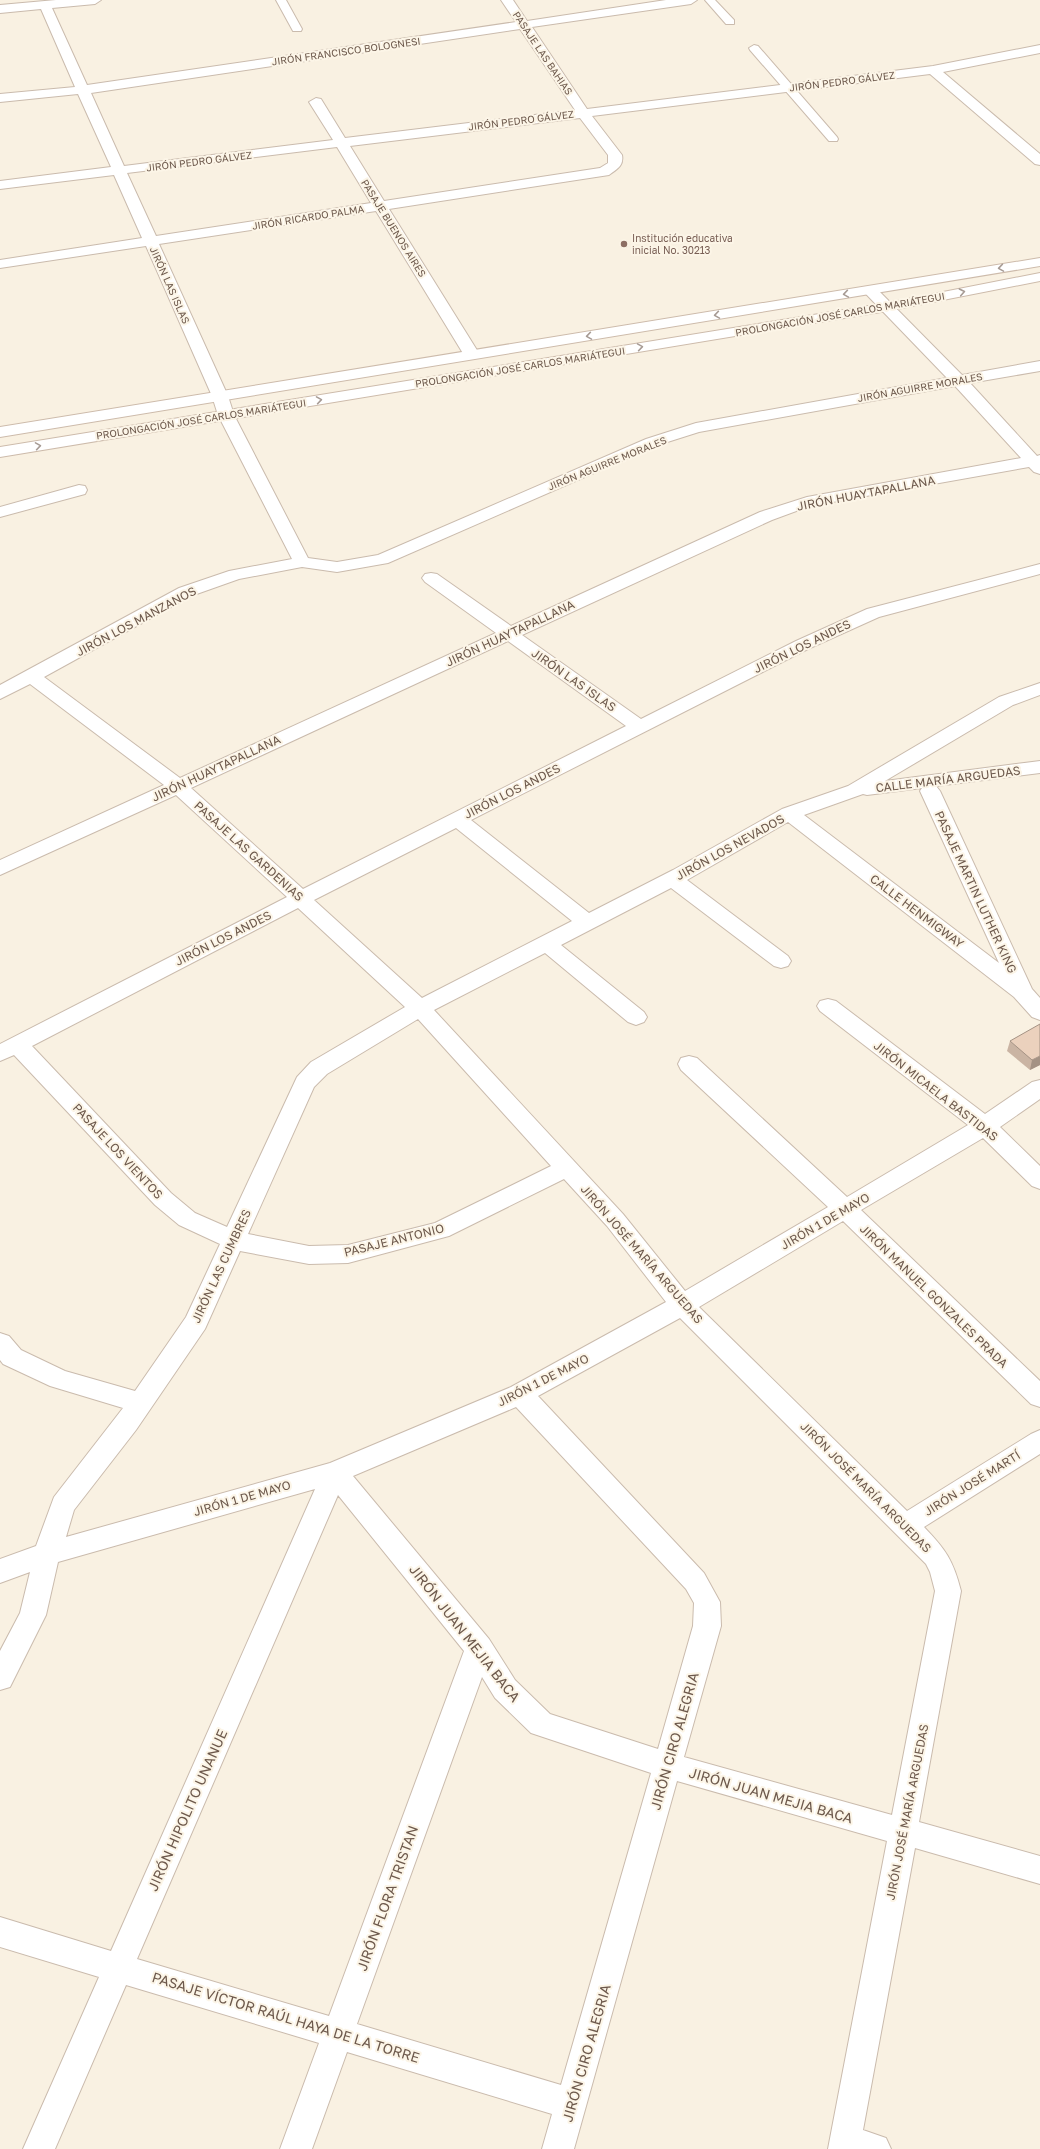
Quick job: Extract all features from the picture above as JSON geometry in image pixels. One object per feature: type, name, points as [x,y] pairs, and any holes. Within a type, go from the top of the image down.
[{"type":"street","points":[[0,8],[95,0]]},
{"type":"street","name":"PASAJE LAS BAHIAS","points":[[507,0],[583,113],[615,155],[616,161],[614,165]]},
{"type":"street","name":"JIRÓN FRANCISCO BOLOGNESI","points":[[0,98],[83,90],[691,0]]},
{"type":"street","name":"JIRÓN LAS ISLAS","points":[[45,4],[220,396],[226,415],[302,562]]},
{"type":"street","name":"JIRÓN PEDRO GÁLVEZ","points":[[0,185],[933,70],[1040,49]]},
{"type":"street","points":[[933,70],[1040,161]]},
{"type":"street","name":"PASAJE BUENOS AIRES","points":[[316,102],[472,355]]},
{"type":"street","name":"JIRÓN RICARDO PALMA","points":[[0,264],[604,172],[614,165]]},
{"type":"street","name":"PROLONGACIÓN JOSÉ CARLOS MARIÁTEGUI","points":[[0,432],[1040,262]]},
{"type":"street","name":"PROLONGACIÓN JOSÉ CARLOS MARIÁTEGUI","points":[[0,452],[886,307],[1040,277]]},
{"type":"street","points":[[870,290],[1037,464]]},
{"type":"street","name":"JIRÓN AGUIRRE MORALES","points":[[302,562],[337,567],[382,558],[652,442],[696,428],[1040,366]]},
{"type":"street","name":"JIRÓN HUAYTAPALLANA","points":[[0,868],[766,516],[806,502],[1037,464]]},
{"type":"street","points":[[0,512],[79,490]]},
{"type":"street","name":"JIRÓN LOS MANZANOS","points":[[0,693],[185,592],[235,575],[302,562]]},
{"type":"street","name":"JIRÓN LOS ANDES","points":[[9,1049],[301,898],[802,644],[873,613],[1040,569]]},
{"type":"street","name":"JIRÓN LAS ISLAS","points":[[431,578],[640,727]]},
{"type":"street","name":"PASAJE LAS GARDENIAS","points":[[31,676],[178,786],[420,1008]]},
{"type":"street","name":"JIRÓN LOS NEVADOS","points":[[420,1008],[673,879],[789,813],[855,790],[1006,701],[1040,689]]},
{"type":"street","name":"CALLE MARÍA ARGUEDAS","points":[[855,790],[1040,767]]},
{"type":"street","name":"PASAJE MARTIN LUTHER KING","points":[[930,791],[1022,992]]},
{"type":"street","name":"CALLE HENMIGWAY","points":[[789,813],[1022,992],[1040,1012]]},
{"type":"street","points":[[457,819],[588,922]]},
{"type":"street","points":[[673,879],[781,961]]},
{"type":"street","points":[[547,944],[636,1017]]},
{"type":"street","name":"JIRÓN MICAELA BASTIDAS","points":[[828,1006],[985,1126],[1040,1180]]},
{"type":"street","name":"JIRÓN JOSÉ MARÍA ARGUEDAS","points":[[420,1008],[615,1220],[682,1305],[935,1556],[943,1571],[948,1591],[844,2144]]},
{"type":"street","name":"JIRÓN LAS CUMBRES","points":[[0,1678],[33,1615],[47,1554],[63,1505],[140,1403],[196,1322],[305,1083],[319,1068],[420,1008]]},
{"type":"street","name":"PASAJE LOS VIENTOS","points":[[9,1049],[163,1199],[186,1219],[233,1240]]},
{"type":"street","name":"JIRÓN MANUEL GONZALES PRADA","points":[[689,1064],[845,1209],[1040,1397]]},
{"type":"street","name":"JIRÓN 1 DE MAYO","points":[[0,1571],[47,1554],[335,1472],[520,1394],[682,1305],[985,1126],[1040,1088]]},
{"type":"street","name":"PASAJE ANTONIO","points":[[233,1240],[309,1255],[348,1254],[441,1230],[567,1168]]},
{"type":"street","points":[[0,1342],[12,1357],[59,1379],[140,1403]]},
{"type":"street","name":"JIRÓN CIRO ALEGRIA","points":[[520,1394],[695,1581],[707,1602],[707,1626],[558,2149]]},
{"type":"street","name":"JIRÓN JOSÉ MARTÍ","points":[[904,1526],[1040,1441]]},
{"type":"street","name":"JIRÓN JUAN MEJIA BACA","points":[[335,1472],[479,1648],[505,1689],[541,1724],[667,1765],[1040,1870]]},
{"type":"street","name":"JIRÓN HIPOLITO UNANUE","points":[[39,2149],[335,1472]]},
{"type":"street","name":"JIRÓN FLORA TRISTAN","points":[[296,2149],[479,1648]]},
{"type":"street","name":"PASAJE VÍCTOR RAÚL HAYA DE LA TORRE","points":[[0,1932],[571,2104]]},
{"type":"street","points":[[844,2144],[875,2149]]},
{"type":"lane","points":[[281,0],[297,29]]},
{"type":"lane","points":[[710,0],[730,22]]},
{"type":"lane","points":[[754,48],[790,88],[833,140]]},
{"type":"building","points":[[1040,1024],[1040,1056],[1032,1060],[1010,1041]]},
{"type":"place","name":"Institución educativa inicial No. 30213","points":[[624,244]]}]
